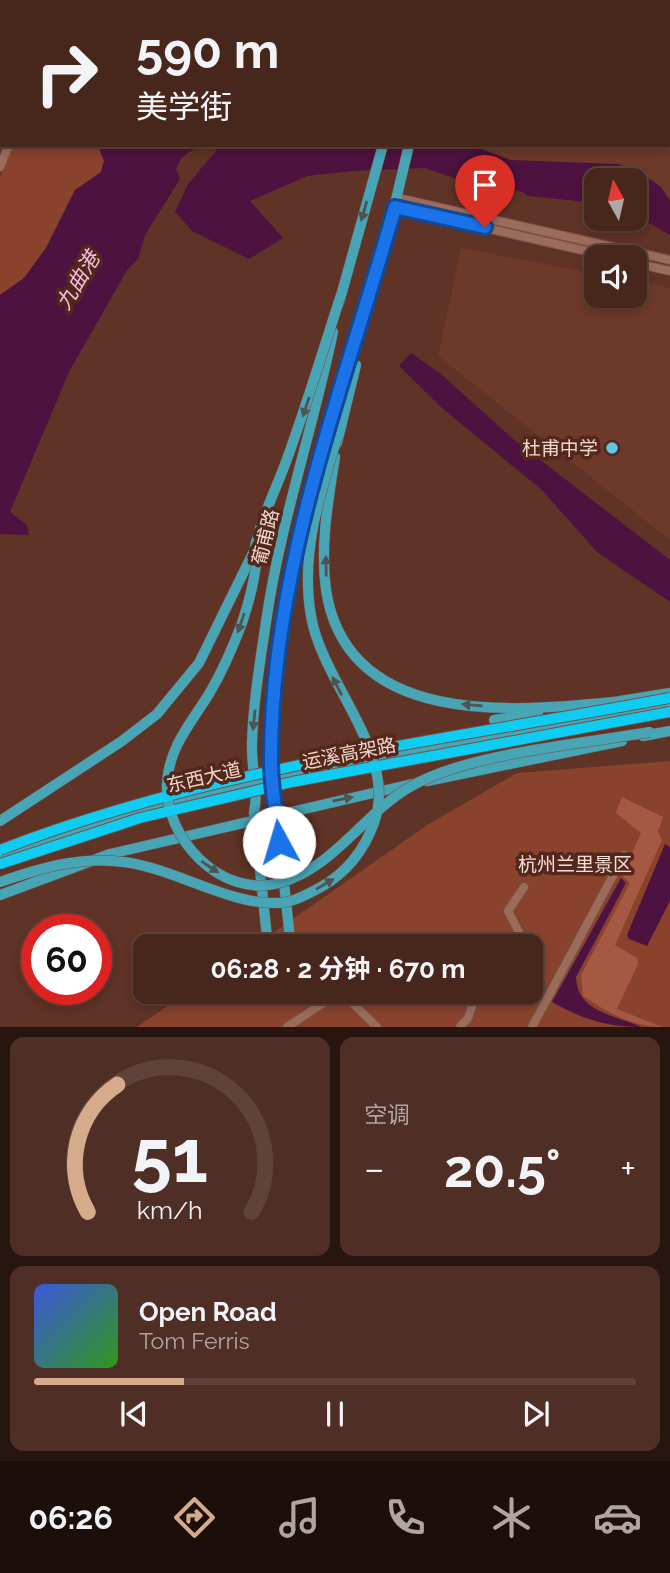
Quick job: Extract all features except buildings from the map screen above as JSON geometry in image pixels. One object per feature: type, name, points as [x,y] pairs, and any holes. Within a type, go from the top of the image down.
[{"type":"highway","name":"运溪高架路","points":[[0,850],[127,808],[213,786],[406,746],[670,698]]},
{"type":"highway","name":"运溪高架路","points":[[0,864],[139,818],[279,785],[670,712]]},
{"type":"main road","name":"葡甫路","points":[[267,934],[255,820],[252,744],[276,557],[322,387],[341,295],[382,147]]},
{"type":"main road","name":"葡甫路","points":[[290,934],[272,780],[275,702],[298,542],[384,250],[410,147]]},
{"type":"main road","points":[[0,882],[65,864],[121,862],[165,871],[242,897],[277,903],[294,900],[318,888],[333,879],[353,860],[376,817],[378,786],[375,765],[369,744],[337,688],[320,648],[306,585],[308,552],[322,486],[338,435],[384,250]]},
{"type":"main road","points":[[341,295],[303,415],[255,549],[254,577],[242,622],[218,677],[177,743],[167,783],[171,814],[183,840],[201,860],[232,879],[262,886],[278,884],[319,863],[398,795],[446,771],[494,759],[670,729]]},
{"type":"main road","points":[[338,435],[325,519],[326,589],[338,630],[367,667],[400,690],[450,703],[519,709],[614,702]]},
{"type":"main road","points":[[0,821],[122,741],[157,714],[199,663],[248,558],[255,549]]},
{"type":"main road","points":[[494,720],[670,693]]},
{"type":"main road","name":"东西大道","points":[[0,858],[143,810],[255,783],[670,705]]},
{"type":"main road","points":[[0,895],[110,854],[277,816],[326,802],[670,729]]},
{"type":"street","points":[[0,167],[8,147]]},
{"type":"street","points":[[397,202],[584,250]]},
{"type":"street","points":[[397,202],[670,260]]},
{"type":"street","points":[[647,266],[670,271]]},
{"type":"street","points":[[532,1027],[624,855]]},
{"type":"street","points":[[518,934],[508,911],[524,887]]},
{"type":"street","points":[[287,1027],[322,1004]]},
{"type":"street","points":[[353,1004],[377,1027]]},
{"type":"street","points":[[460,1027],[468,1018],[473,1004]]},
{"type":"shaded area","points":[[477,147],[670,147],[670,197],[648,181],[648,168],[584,168],[584,170],[525,165],[483,152]]},
{"type":"shaded area","name":"杜甫中学","points":[[461,248],[584,272],[584,308],[647,308],[647,283],[670,288],[670,540],[438,356]]},
{"type":"shaded area","points":[[622,797],[663,817],[658,832],[662,840],[615,945],[637,958],[638,964],[617,1009],[662,1027],[630,1021],[583,996],[581,975],[630,883],[622,876],[641,833],[616,813]]},
{"type":"green space","points":[[11,147],[103,147],[99,148],[104,161],[101,172],[75,190],[46,248],[24,278],[0,295],[0,177]]},
{"type":"green space","name":"杭州兰里景区","points":[[670,761],[670,1027],[137,1027],[171,1004],[543,1004],[543,934],[272,934],[427,825],[517,773]]},
{"type":"water","name":"九曲港","points":[[197,147],[181,158],[176,169],[180,179],[145,235],[138,259],[127,270],[69,372],[10,512],[27,525],[29,535],[0,534],[0,295],[24,278],[46,248],[75,190],[101,172],[104,161],[99,148]]},
{"type":"water","points":[[219,147],[476,147],[511,160],[618,164],[628,168],[584,168],[584,202],[528,196],[484,182],[482,187],[424,168],[307,176],[250,201],[283,238],[249,259],[192,231],[175,212],[188,184]]},
{"type":"water","points":[[648,178],[661,187],[670,201],[670,235],[648,222]]},
{"type":"water","points":[[411,353],[441,374],[513,439],[670,560],[670,602],[597,552],[542,490],[443,409],[399,366]]},
{"type":"water","points":[[665,844],[670,847],[670,901],[647,946],[629,939],[627,935]]},
{"type":"water","points":[[621,878],[626,883],[576,977],[578,989],[590,1005],[641,1027],[595,1021],[552,1002]]},
{"type":"place","name":"杜甫中学","points":[[612,448]]},
{"type":"route","points":[[279,842],[271,764],[273,714],[281,641],[298,542],[395,207],[485,227]]}]
